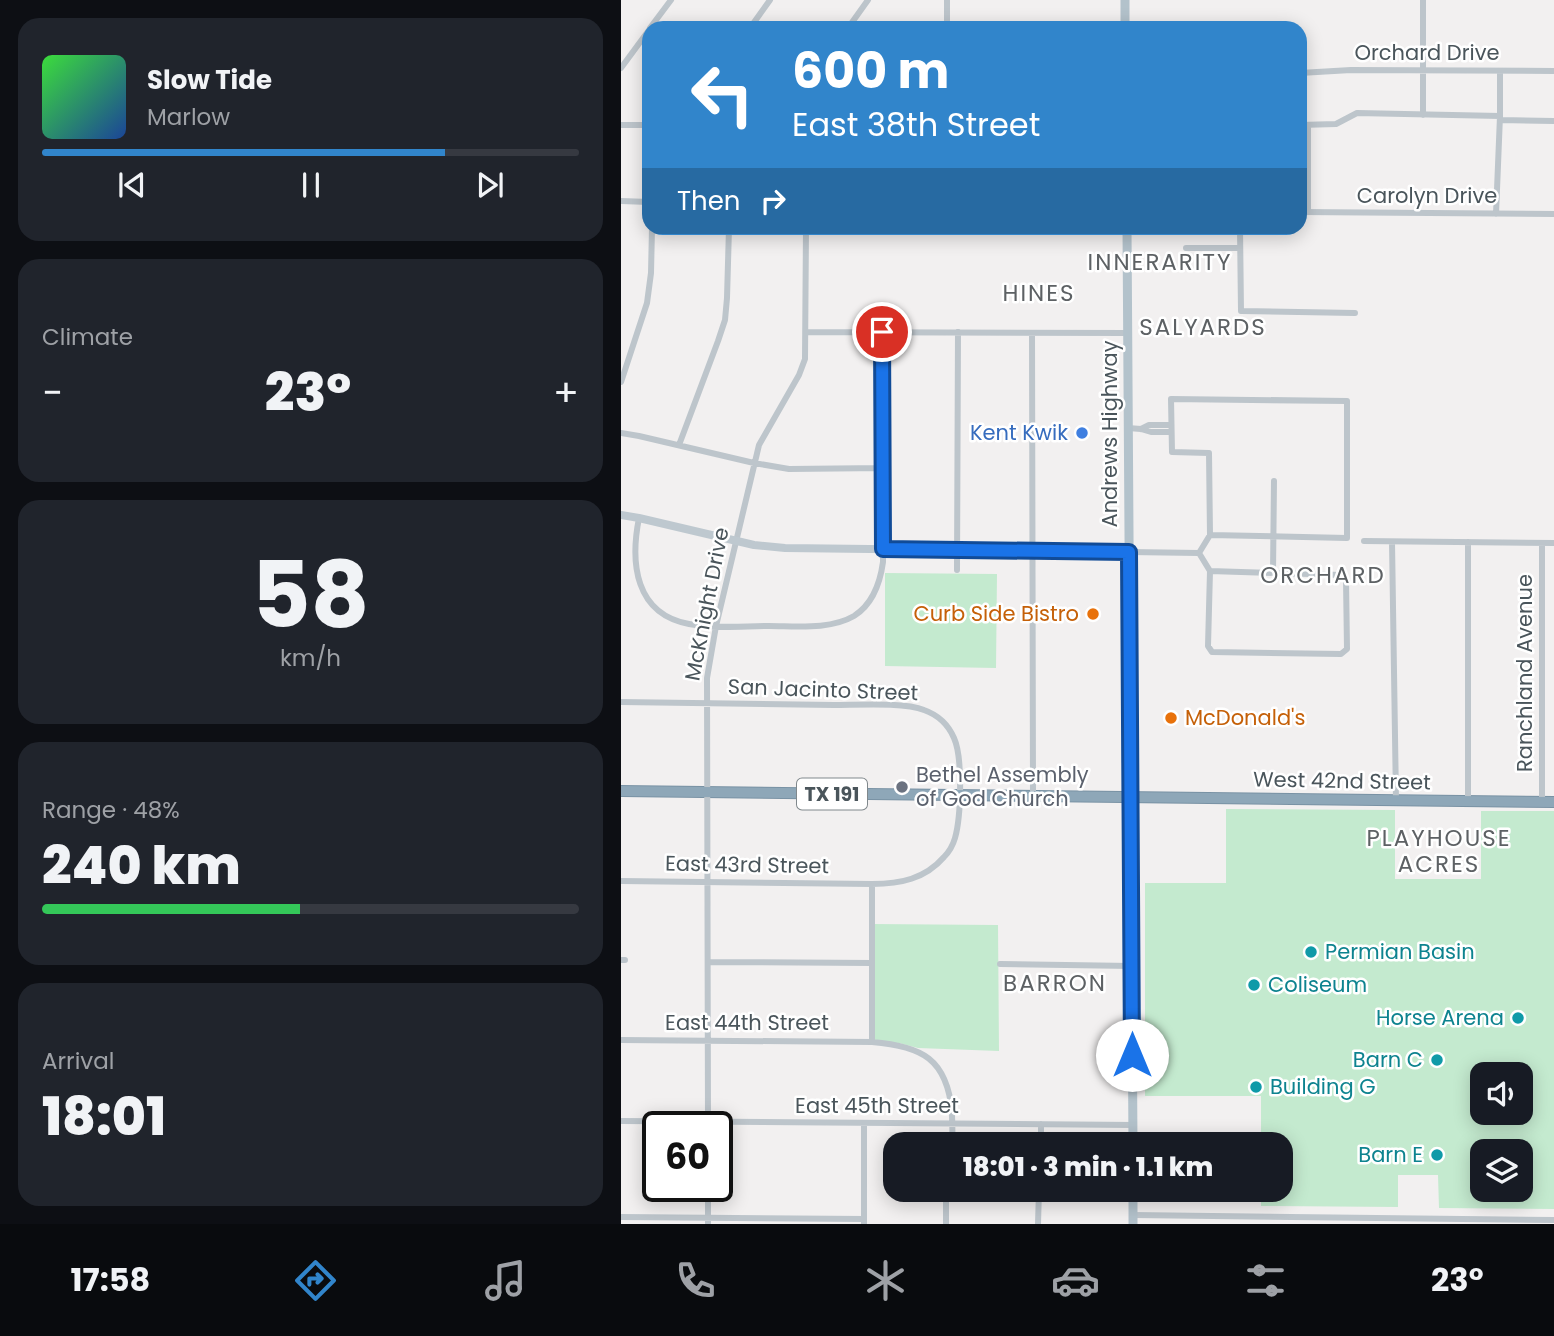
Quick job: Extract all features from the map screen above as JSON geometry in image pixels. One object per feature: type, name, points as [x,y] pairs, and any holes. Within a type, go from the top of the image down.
[{"type":"highway","name":"TX 191","points":[[621,791],[1130,797]]},
{"type":"highway","name":"West 42nd Street","points":[[1130,797],[1548,802]]},
{"type":"main road","points":[[1125,0],[1125,21]]},
{"type":"main road","name":"Andrews Highway","points":[[1127,235],[1133,1132]]},
{"type":"main road","points":[[1133,1202],[1133,1220]]},
{"type":"street","points":[[656,21],[671,0]]},
{"type":"street","points":[[755,21],[770,0]]},
{"type":"street","points":[[853,21],[868,0]]},
{"type":"street","points":[[947,0],[947,21]]},
{"type":"street","points":[[1423,115],[1424,0]]},
{"type":"street","points":[[621,68],[642,40]]},
{"type":"street","name":"Orchard Drive","points":[[1307,73],[1351,70],[1554,71]]},
{"type":"street","points":[[1496,214],[1500,71]]},
{"type":"street","points":[[1307,125],[1336,124],[1357,113],[1554,121]]},
{"type":"street","points":[[621,125],[642,125]]},
{"type":"street","points":[[621,201],[642,202]]},
{"type":"street","name":"Carolyn Drive","points":[[1307,212],[1554,214]]},
{"type":"street","points":[[621,382],[647,303],[652,235]]},
{"type":"street","points":[[679,445],[725,320],[728,235]]},
{"type":"street","name":"McKnight Drive","points":[[708,1111],[707,678],[716,626],[759,445],[803,367],[806,350],[806,235]]},
{"type":"street","points":[[1240,235],[1241,311],[1355,313]]},
{"type":"street","points":[[1186,248],[1240,248]]},
{"type":"street","points":[[806,332],[1127,333]]},
{"type":"street","points":[[639,518],[636,542],[637,576],[647,599],[669,618],[689,624],[716,626],[819,625],[846,620],[862,610],[872,599],[879,582],[883,549],[882,332]]},
{"type":"street","points":[[957,570],[958,332]]},
{"type":"street","points":[[1032,333],[1033,796]]},
{"type":"street","points":[[1199,553],[1210,535],[1209,453],[1172,452],[1171,399],[1347,401],[1347,538],[1210,535]]},
{"type":"street","points":[[1128,428],[1151,432],[1171,428]]},
{"type":"street","points":[[621,433],[789,469],[883,468]]},
{"type":"street","points":[[1273,573],[1274,481]]},
{"type":"street","points":[[621,515],[754,545],[785,548],[1199,553]]},
{"type":"street","points":[[1364,541],[1554,543]]},
{"type":"street","points":[[1392,542],[1396,800]]},
{"type":"street","points":[[1468,542],[1468,802]]},
{"type":"street","name":"Ranchland Avenue","points":[[1542,543],[1548,802]]},
{"type":"street","points":[[1199,553],[1210,571],[1208,646],[1212,652],[1341,654],[1347,649],[1346,580],[1341,575],[1210,571]]},
{"type":"street","name":"San Jacinto Street","points":[[621,702],[875,705],[921,709],[938,717],[953,736],[958,752],[959,795],[953,844],[944,857],[927,872],[911,880],[872,884]]},
{"type":"street","name":"East 43rd Street","points":[[621,881],[872,884]]},
{"type":"street","points":[[872,884],[872,1042]]},
{"type":"street","points":[[708,962],[872,963]]},
{"type":"street","points":[[1000,964],[1131,966]]},
{"type":"street","name":"East 44th Street","points":[[621,1040],[872,1042],[909,1047],[934,1064],[946,1080],[953,1132]]},
{"type":"street","name":"East 45th Street","points":[[621,1121],[642,1122]]},
{"type":"street","points":[[621,1217],[632,1221],[864,1222],[864,1123]]},
{"type":"street","name":"East 45th Street","points":[[733,1124],[1133,1125]]},
{"type":"street","points":[[1041,1124],[1041,1132]]},
{"type":"street","points":[[708,1202],[708,1221]]},
{"type":"street","points":[[946,1202],[946,1224]]},
{"type":"street","points":[[1039,1202],[1039,1224]]},
{"type":"street","points":[[1133,1220],[1238,1216],[1377,1221],[1554,1220]]},
{"type":"street","points":[[1237,1224],[1238,1216]]},
{"type":"green space","points":[[885,573],[997,574],[996,668],[885,666]]},
{"type":"green space","points":[[1226,809],[1395,810],[1395,879],[1481,879],[1481,811],[1554,811],[1554,1209],[1439,1208],[1438,1175],[1398,1175],[1398,1207],[1261,1206],[1261,1202],[1293,1202],[1293,1132],[1261,1132],[1261,1096],[1145,1096],[1145,883],[1226,883]]},
{"type":"green space","points":[[872,924],[998,925],[999,1051],[918,1048],[899,1043],[872,1042]]},
{"type":"place","name":"Kent Kwik","points":[[1082,433]]},
{"type":"place","name":"Curb Side Bistro","points":[[1093,614]]},
{"type":"place","name":"McDonald's","points":[[1171,718]]},
{"type":"place","name":"Bethel Assembly of God Church","points":[[902,787]]},
{"type":"place","name":"Permian Basin","points":[[1311,952]]},
{"type":"place","name":"Coliseum","points":[[1254,985]]},
{"type":"place","name":"Horse Arena","points":[[1518,1018]]},
{"type":"place","name":"Barn C","points":[[1437,1060]]},
{"type":"place","name":"Building G","points":[[1256,1087]]},
{"type":"place","name":"Barn E","points":[[1437,1155]]},
{"type":"district","name":"INNERARITY","points":[[1160,262]]},
{"type":"district","name":"HINES","points":[[1039,293]]},
{"type":"district","name":"SALYARDS","points":[[1203,327]]},
{"type":"district","name":"ORCHARD","points":[[1323,575]]},
{"type":"district","name":"PLAYHOUSE ACRES","points":[[1439,851]]},
{"type":"district","name":"BARRON","points":[[1055,983]]},
{"type":"route","points":[[882,332],[883,549],[1129,552],[1132,1055]]}]
